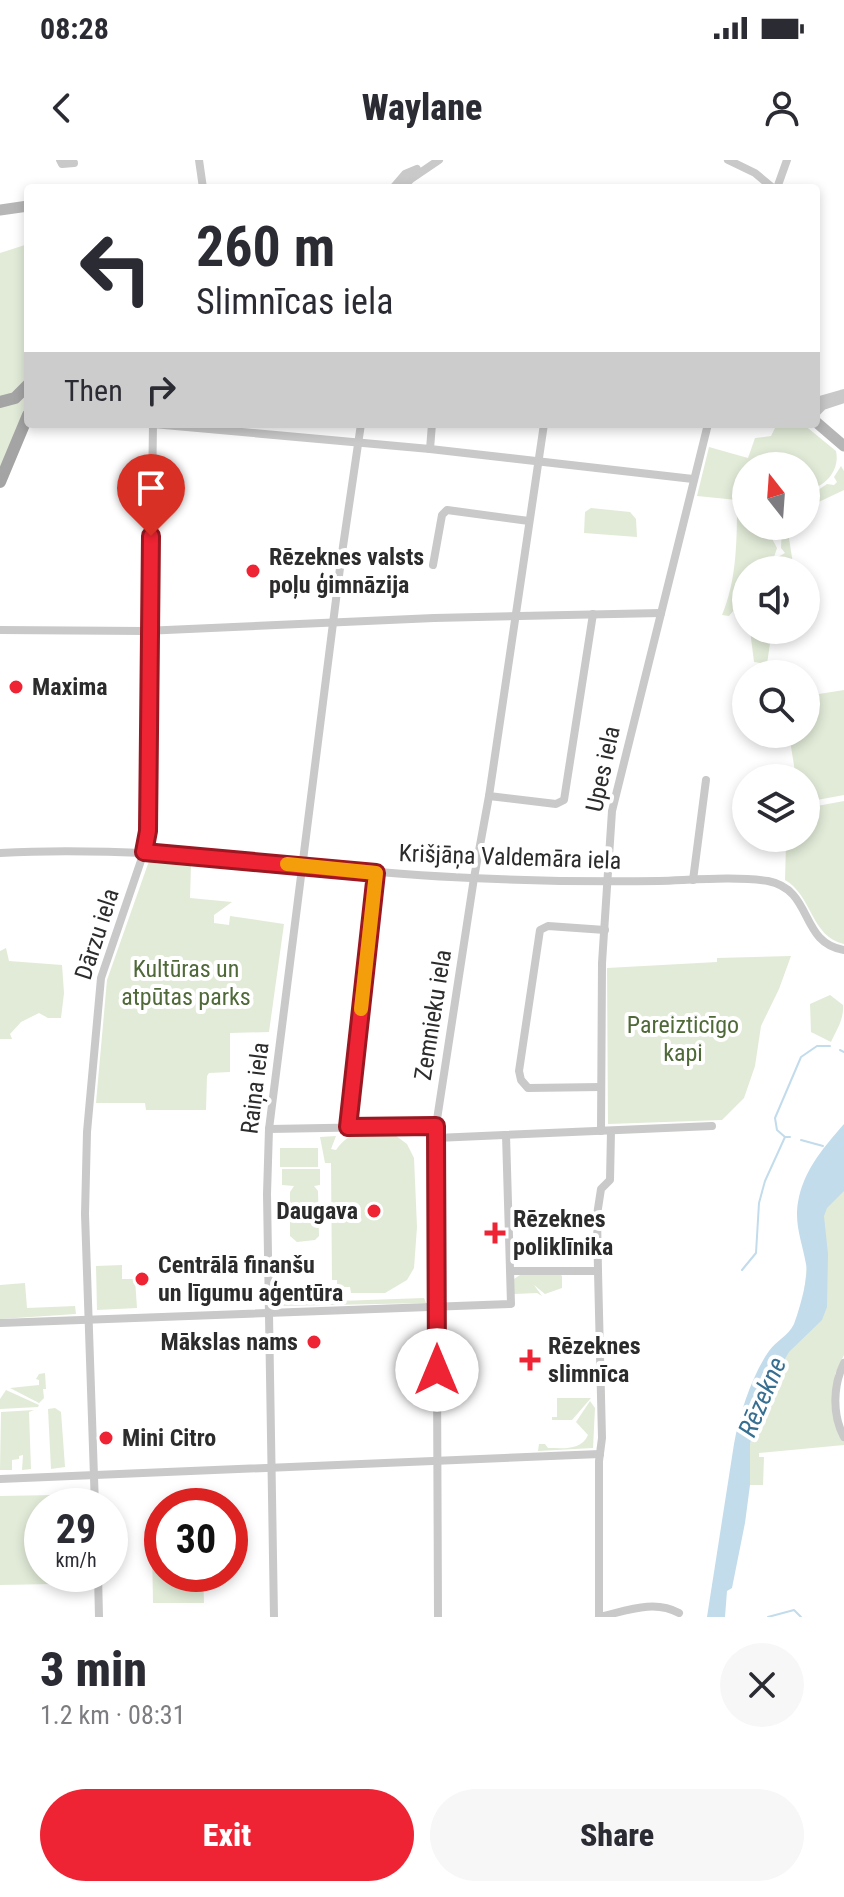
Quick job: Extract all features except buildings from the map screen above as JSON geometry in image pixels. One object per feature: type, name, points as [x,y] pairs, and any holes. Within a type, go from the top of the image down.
[{"type":"main road","points":[[0,210],[24,207]]},
{"type":"main road","points":[[0,402],[15,398],[24,389]]},
{"type":"main road","points":[[0,482],[24,425]]},
{"type":"main road","points":[[820,425],[844,446]]},
{"type":"street","points":[[60,160],[62,164],[74,163]]},
{"type":"street","points":[[199,160],[202,184]]},
{"type":"street","points":[[407,184],[439,160]]},
{"type":"street","points":[[728,160],[770,184]]},
{"type":"street","points":[[777,184],[787,160]]},
{"type":"street","points":[[396,184],[405,174],[426,168]]},
{"type":"street","points":[[820,406],[844,396]]},
{"type":"street","name":"Dārzu iela","points":[[94,1488],[85,1214],[87,1132],[101,978],[144,852],[148,831],[153,428]]},
{"type":"street","points":[[242,428],[693,479]]},
{"type":"street","name":"Raiņa iela","points":[[274,1617],[266,1183],[269,1129],[360,428]]},
{"type":"street","points":[[430,449],[432,428]]},
{"type":"street","name":"Zemnieku iela","points":[[438,1617],[436,1126],[543,428]]},
{"type":"street","name":"Upes iela","points":[[599,1617],[602,1438],[597,1215],[601,1189],[610,1180],[601,1087],[612,811],[707,428]]},
{"type":"street","points":[[433,565],[442,515],[447,510],[529,521]]},
{"type":"street","points":[[0,630],[150,631],[661,613]]},
{"type":"street","points":[[489,796],[556,804],[564,800],[593,614]]},
{"type":"street","points":[[693,880],[706,780]]},
{"type":"street","name":"Krišjāņa Valdemāra iela","points":[[0,853],[36,850],[144,852],[376,873],[474,878],[762,880],[779,884],[792,892],[821,939],[831,947],[844,950]]},
{"type":"street","points":[[348,1127],[376,873]]},
{"type":"street","points":[[601,1087],[528,1088],[521,1080],[519,1071],[540,930],[548,926],[605,930]]},
{"type":"street","points":[[269,1129],[436,1126]]},
{"type":"street","points":[[436,1138],[712,1126]]},
{"type":"street","points":[[0,1323],[511,1304],[506,1135]]},
{"type":"street","points":[[511,1271],[598,1271]]},
{"type":"street","points":[[844,1363],[835,1402],[837,1422],[844,1437]]},
{"type":"street","points":[[0,1479],[600,1454]]},
{"type":"street","points":[[98,1592],[99,1617]]},
{"type":"street","points":[[599,1617],[650,1606],[666,1606],[679,1613]]},
{"type":"green space","points":[[24,245],[24,382],[19,390],[0,398],[0,253]]},
{"type":"green space","points":[[24,394],[24,414],[0,472],[0,407]]},
{"type":"green space","points":[[775,428],[808,428],[836,451],[834,470],[820,486],[820,452],[750,452],[755,438],[771,436]]},
{"type":"green space","points":[[709,447],[732,453],[732,500],[697,496]]},
{"type":"green space","points":[[841,466],[844,490],[820,501],[820,489],[827,484],[834,485],[837,482],[834,477]]},
{"type":"green space","points":[[591,508],[630,512],[636,519],[637,537],[584,533],[585,512]]},
{"type":"green space","points":[[736,540],[773,540],[777,548],[774,556],[735,556]]},
{"type":"green space","points":[[781,540],[789,540],[792,556],[780,556],[785,553],[781,548]]},
{"type":"green space","points":[[732,578],[732,612],[729,616],[722,615]]},
{"type":"green space","points":[[752,644],[770,644],[768,660],[754,660]]},
{"type":"green space","points":[[844,690],[844,795],[820,799],[820,764],[794,764],[791,748],[820,748],[820,694]]},
{"type":"green space","points":[[844,801],[844,944],[825,933],[801,895],[785,880],[786,852],[820,852],[820,805]]},
{"type":"green space","name":"Kultūras un atpūtas parks","points":[[149,861],[191,865],[190,898],[232,902],[214,915],[214,923],[229,925],[230,916],[284,924],[269,1032],[230,1033],[230,1072],[209,1073],[207,1076],[206,1110],[146,1110],[145,1103],[96,1103],[107,980]]},
{"type":"green space","points":[[6,948],[9,961],[62,965],[64,993],[61,1018],[48,1018],[39,1013],[21,1022],[10,1034],[12,1039],[0,1039],[0,951]]},
{"type":"green space","name":"Pareizticīgo kapi","points":[[791,956],[761,1026],[755,1066],[744,1098],[722,1120],[608,1124],[607,968],[717,962],[717,958]]},
{"type":"green space","points":[[830,995],[843,1005],[841,1019],[831,1042],[811,1032],[810,1004]]},
{"type":"green space","name":"Daugava","points":[[388,1130],[407,1144],[414,1158],[417,1227],[414,1268],[407,1280],[385,1293],[351,1293],[350,1287],[337,1287],[337,1280],[332,1280],[331,1163],[325,1163],[320,1137],[336,1136],[331,1149],[336,1150],[353,1135]]},
{"type":"green space","points":[[844,1144],[844,1355],[835,1374],[837,1422],[844,1433],[844,1445],[759,1453],[759,1457],[764,1457],[763,1485],[750,1485],[750,1444],[772,1361],[800,1330],[812,1219]]},
{"type":"green space","points":[[280,1148],[318,1148],[318,1167],[280,1167]]},
{"type":"green space","points":[[282,1169],[320,1169],[320,1185],[314,1186],[318,1191],[319,1236],[315,1240],[297,1242],[290,1236],[290,1192],[294,1186],[282,1185]]},
{"type":"green space","points":[[122,1265],[122,1279],[135,1279],[137,1308],[97,1310],[96,1266]]},
{"type":"green space","points":[[558,1272],[562,1276],[562,1288],[545,1294],[534,1285],[542,1296],[537,1293],[514,1294],[514,1279],[520,1275]]},
{"type":"green space","points":[[25,1283],[27,1308],[75,1306],[76,1314],[0,1319],[0,1285]]},
{"type":"green space","points":[[424,1298],[426,1303],[282,1306],[282,1303]]},
{"type":"green space","points":[[45,1373],[46,1389],[43,1389],[44,1398],[39,1403],[10,1388],[39,1385],[36,1379],[39,1374]]},
{"type":"green space","points":[[6,1390],[39,1405],[0,1409],[0,1399]]},
{"type":"green space","points":[[557,1398],[591,1398],[572,1420],[552,1420],[552,1417],[557,1417]]},
{"type":"green space","points":[[590,1401],[595,1408],[593,1448],[538,1451],[539,1444],[545,1444],[548,1448],[565,1448],[581,1444],[588,1435],[576,1422]]},
{"type":"green space","points":[[55,1408],[61,1412],[65,1467],[51,1469],[48,1409]]},
{"type":"green space","points":[[34,1410],[29,1412],[31,1469],[22,1470],[23,1455],[12,1460],[12,1470],[0,1470],[1,1412]]},
{"type":"green space","points":[[0,1496],[24,1496],[24,1585],[0,1585]]},
{"type":"green space","points":[[153,1592],[204,1592],[204,1603],[153,1603]]},
{"type":"water","name":"Rēzekne","points":[[844,1124],[844,1191],[827,1208],[824,1216],[828,1254],[827,1307],[822,1320],[789,1352],[761,1411],[750,1444],[750,1485],[745,1523],[732,1588],[727,1591],[725,1617],[707,1617],[734,1444],[743,1408],[763,1361],[794,1324],[803,1294],[807,1270],[797,1206],[802,1186],[823,1149]]},
{"type":"waterway","points":[[790,1137],[777,1130],[775,1118],[801,1057],[817,1046],[830,1046]]},
{"type":"waterway","points":[[840,1050],[844,1052]]},
{"type":"waterway","points":[[742,1270],[756,1253],[759,1203],[765,1181],[785,1137]]},
{"type":"waterway","points":[[801,1140],[823,1146]]},
{"type":"waterway","points":[[768,1617],[794,1610],[801,1617]]},
{"type":"slow traffic","points":[[287,864],[376,873],[361,1009]]},
{"type":"place","name":"Rēzeknes valsts poļu ģimnāzija","points":[[253,571]]},
{"type":"place","name":"Maxima","points":[[16,687]]},
{"type":"place","name":"Daugava","points":[[374,1211]]},
{"type":"place","name":"Rēzeknes poliklīnika","points":[[495,1233]]},
{"type":"place","name":"Centrālā finanšu un līgumu aģentūra","points":[[142,1279]]},
{"type":"place","name":"Mākslas nams","points":[[314,1342]]},
{"type":"place","name":"Rēzeknes slimnīca","points":[[530,1360]]},
{"type":"place","name":"Mini Citro","points":[[106,1438]]},
{"type":"route","points":[[151,536],[148,831],[144,852],[376,873],[348,1127],[436,1126],[437,1370]]}]
